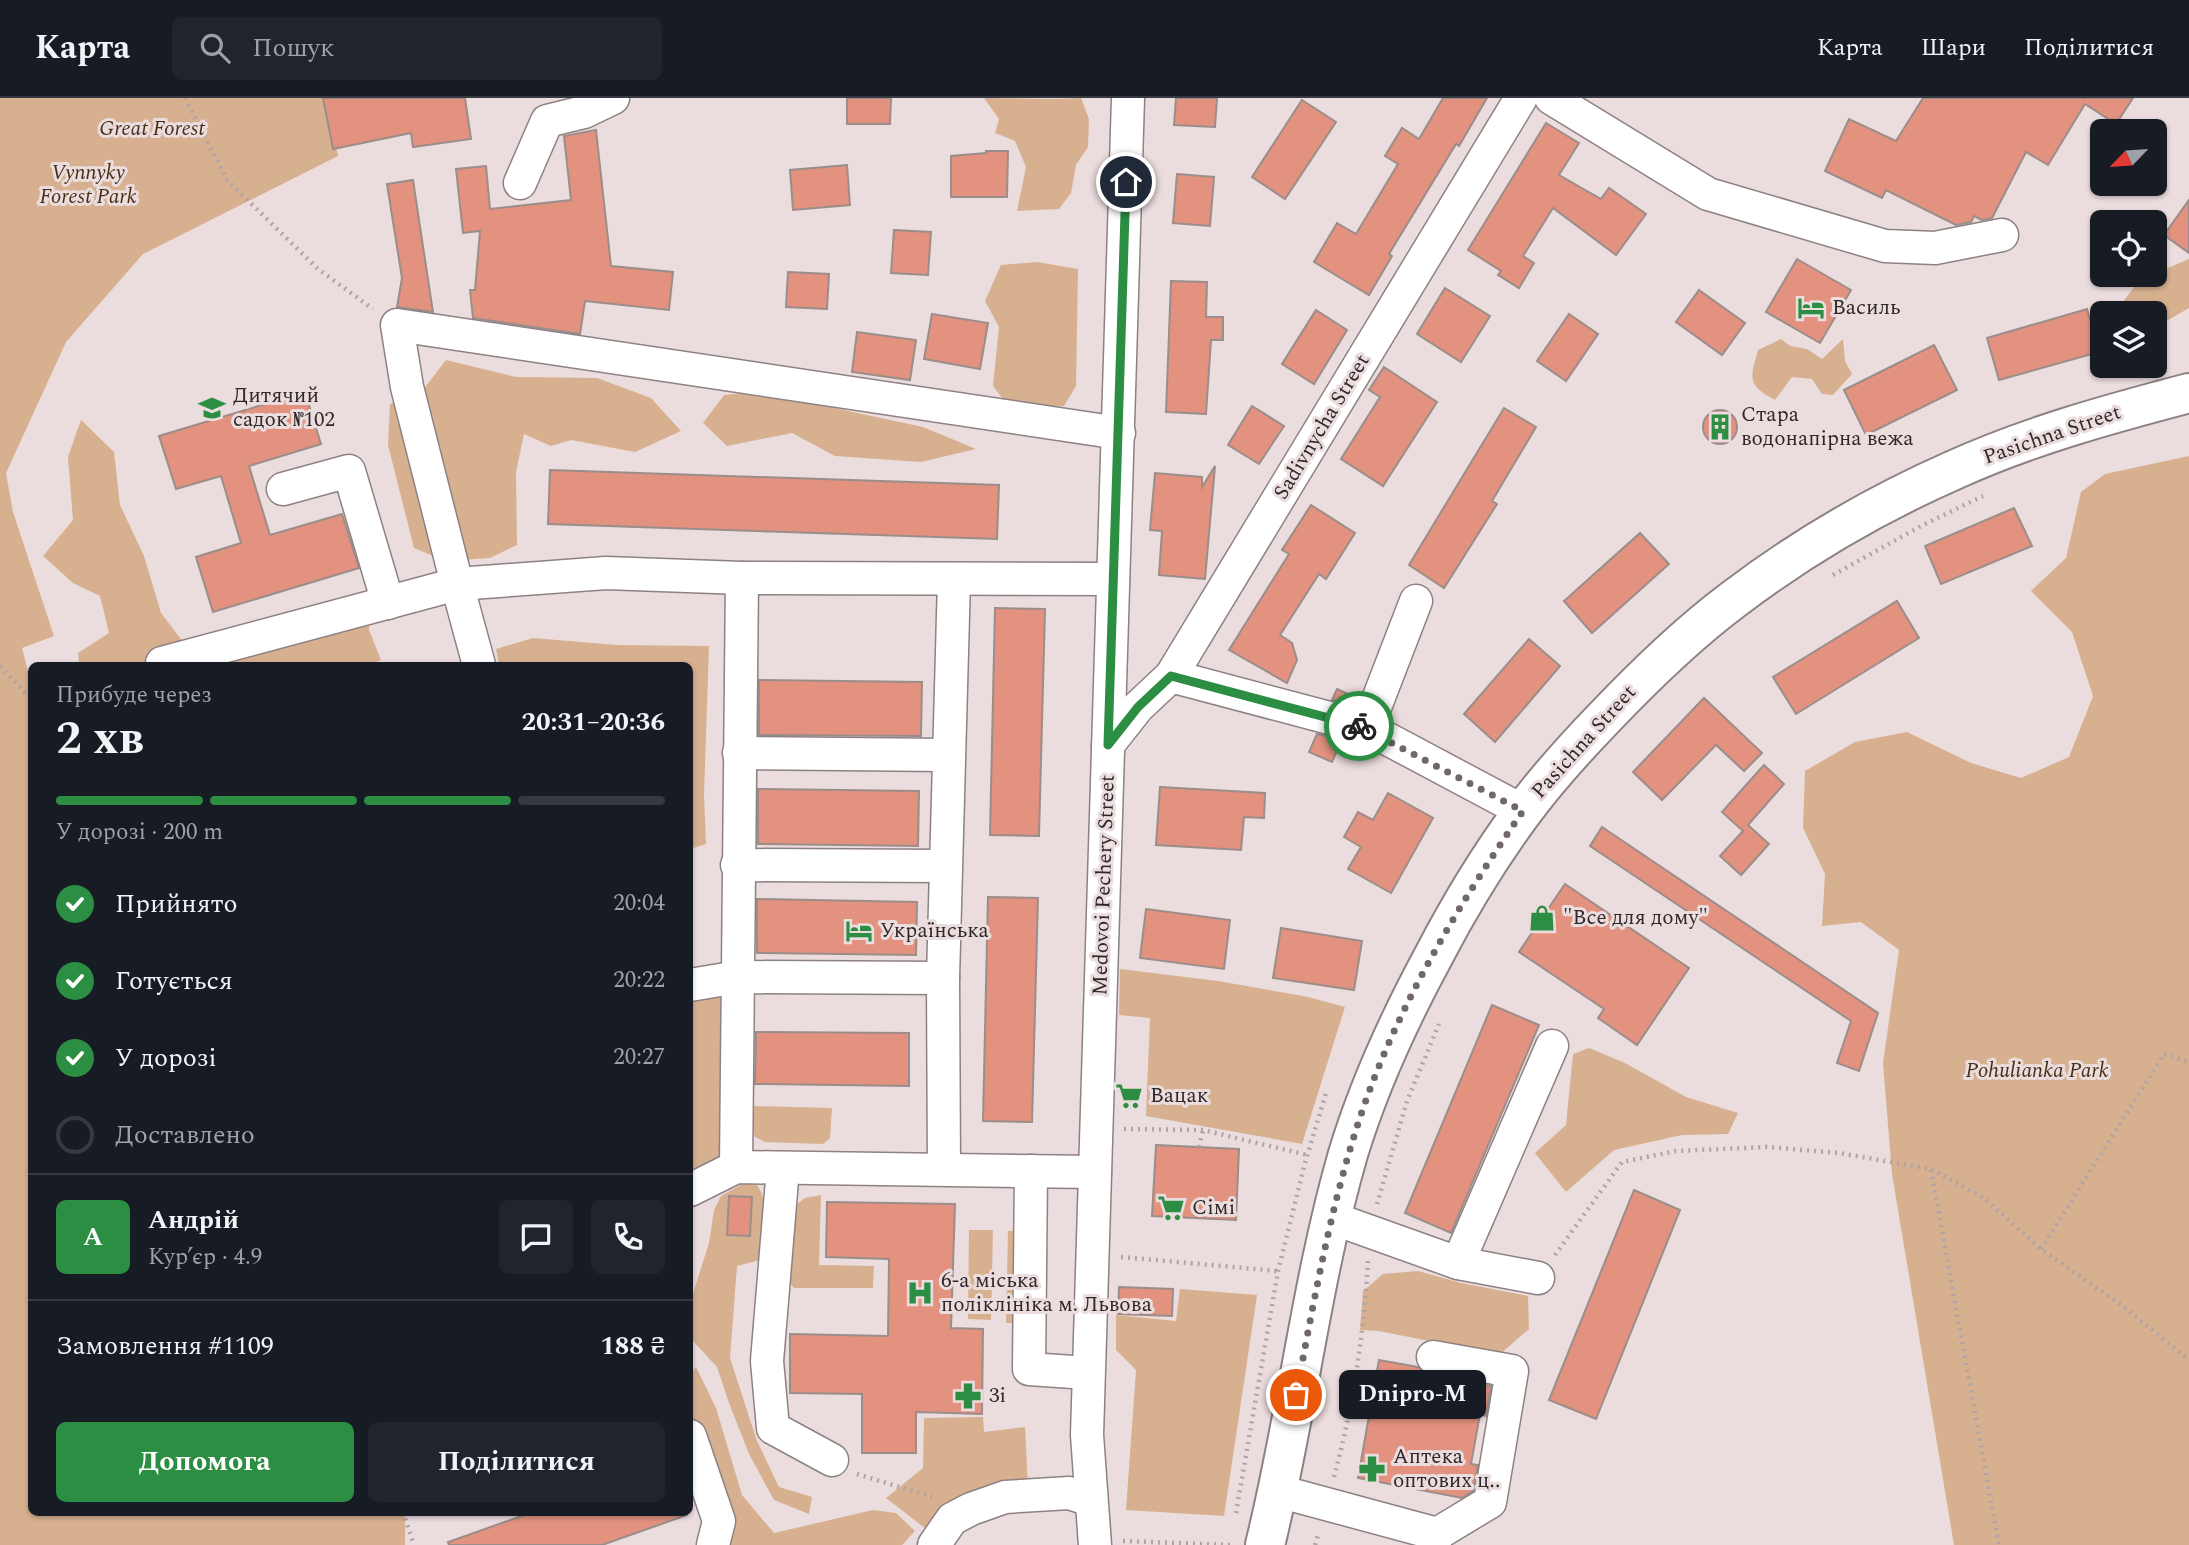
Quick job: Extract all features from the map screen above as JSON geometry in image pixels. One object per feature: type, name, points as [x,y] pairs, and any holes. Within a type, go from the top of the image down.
[{"type":"main road","name":"Pasichna Street","points":[[1249,1540],[1278,1492],[1317,1279],[1348,1155],[1366,1099],[1393,1033],[1465,897],[1523,811],[1592,730],[1639,681],[1734,598],[1784,564],[1898,497],[1955,469],[2055,431],[2189,393]]},
{"type":"street","points":[[520,183],[547,121],[584,112],[612,98]]},
{"type":"street","name":"Medovoi Pechery Street","points":[[1105,1543],[1091,1500],[1087,1435],[1128,98]]},
{"type":"street","name":"Sadivnycha Street","points":[[1108,745],[1138,707],[1171,676],[1521,98]]},
{"type":"street","points":[[1551,98],[1709,194],[1885,246],[1935,248],[2002,235]]},
{"type":"street","points":[[478,662],[407,387],[397,325],[1119,433]]},
{"type":"street","points":[[283,489],[349,471],[388,603]]},
{"type":"street","points":[[166,662],[457,584],[606,573],[742,578],[1113,579]]},
{"type":"street","points":[[736,1167],[742,578]]},
{"type":"street","points":[[944,1169],[943,978],[954,579]]},
{"type":"street","points":[[1367,728],[1416,601]]},
{"type":"street","points":[[1171,676],[1367,728],[1523,811]]},
{"type":"street","points":[[739,753],[948,755]]},
{"type":"street","points":[[737,865],[945,866]]},
{"type":"street","points":[[693,984],[738,977],[943,978]]},
{"type":"street","points":[[1458,1263],[1552,1046]]},
{"type":"street","points":[[693,1188],[736,1167],[1095,1172]]},
{"type":"street","points":[[783,1168],[767,1361],[773,1428],[832,1460]]},
{"type":"street","points":[[1031,1171],[1029,1369],[1088,1373]]},
{"type":"street","points":[[1332,1217],[1458,1263],[1538,1278]]},
{"type":"street","points":[[1278,1492],[1436,1539],[1490,1502],[1512,1371],[1433,1357]]},
{"type":"street","points":[[693,1445],[719,1521],[713,1545]]},
{"type":"street","points":[[933,1545],[952,1519],[1005,1497],[1069,1493],[1091,1500]]},
{"type":"path","points":[[185,98],[227,180],[318,269],[397,325]]},
{"type":"path","points":[[1825,579],[1884,545],[1993,492]]},
{"type":"path","points":[[0,666],[28,695]]},
{"type":"path","points":[[1344,1441],[1367,1289],[1370,1231],[1407,1101],[1440,1022]]},
{"type":"path","points":[[2041,1249],[2164,1054],[2189,1062]]},
{"type":"path","points":[[1234,1525],[1257,1405],[1278,1271],[1307,1155],[1326,1093]]},
{"type":"path","points":[[1113,1129],[1203,1130],[1307,1155]]},
{"type":"path","points":[[1199,1147],[1203,1130]]},
{"type":"path","points":[[1538,1278],[1622,1162],[1676,1151],[1767,1147],[1839,1153],[1931,1169],[1984,1198],[2041,1249],[2124,1307],[2189,1360]]},
{"type":"path","points":[[1931,1169],[1999,1545]]},
{"type":"path","points":[[1092,1255],[1278,1271]]},
{"type":"path","points":[[832,1460],[861,1476],[971,1509]]},
{"type":"path","points":[[404,1516],[414,1545]]},
{"type":"path","points":[[1105,1543],[1230,1545],[1249,1540]]},
{"type":"green space","name":"Vynnyky Forest Park","points":[[0,98],[326,98],[338,156],[143,254],[66,342],[6,473],[13,512],[54,636],[22,648],[28,671],[28,1516],[405,1516],[405,1545],[0,1545]]},
{"type":"green space","points":[[984,98],[1081,98],[1089,119],[1088,147],[1076,165],[1071,193],[1059,209],[1017,211],[1026,167],[1015,141],[995,133],[999,119]]},
{"type":"green space","points":[[2189,259],[2189,308],[2167,321],[2167,301],[2124,301],[2134,287],[2167,287],[2167,268]]},
{"type":"green space","points":[[1037,262],[1078,269],[1076,386],[1064,406],[1010,408],[993,386],[999,327],[985,301],[1001,265]]},
{"type":"green space","points":[[1781,339],[1790,346],[1807,349],[1822,359],[1843,339],[1845,361],[1852,374],[1833,395],[1822,394],[1812,379],[1792,377],[1775,400],[1759,390],[1752,375],[1758,350]]},
{"type":"green space","points":[[446,360],[516,377],[597,378],[651,398],[681,431],[635,452],[571,440],[551,446],[524,434],[516,472],[517,545],[490,558],[445,561],[414,548],[388,445],[390,404],[420,394]]},
{"type":"green space","points":[[745,393],[806,402],[923,427],[976,449],[921,462],[835,456],[792,433],[727,446],[703,423],[724,395]]},
{"type":"green space","points":[[81,420],[114,452],[120,505],[144,556],[161,613],[190,651],[162,662],[79,662],[78,653],[109,633],[100,596],[73,583],[43,556],[73,520],[68,457]]},
{"type":"green space","name":"Pohulianka Park","points":[[2189,456],[2189,1545],[1954,1545],[1892,1174],[1883,1063],[1899,950],[1861,922],[1822,926],[1825,874],[1803,828],[1805,771],[1855,742],[1907,732],[1971,763],[2021,778],[2069,757],[2093,696],[2072,632],[2031,591],[2066,558],[2081,492],[2105,474]]},
{"type":"green space","points":[[370,604],[369,630],[381,660],[221,662],[218,643]]},
{"type":"green space","points":[[533,638],[617,645],[709,646],[704,795],[706,844],[693,848],[693,662],[498,662],[496,649]]},
{"type":"green space","points":[[693,967],[725,975],[722,1156],[693,1171]]},
{"type":"green space","points":[[1120,969],[1218,981],[1308,997],[1345,1007],[1302,1144],[1146,1116],[1150,1018],[1119,1015]]},
{"type":"green space","points":[[1589,1048],[1625,1063],[1686,1097],[1738,1113],[1728,1134],[1682,1135],[1614,1150],[1566,1192],[1535,1153],[1566,1125],[1573,1054]]},
{"type":"green space","points":[[750,1106],[832,1108],[830,1138],[823,1144],[765,1142],[755,1137]]},
{"type":"green space","points":[[744,1183],[757,1185],[762,1193],[765,1221],[760,1260],[737,1266],[730,1358],[757,1441],[779,1487],[812,1497],[809,1514],[774,1500],[749,1454],[717,1367],[693,1341],[693,1294],[709,1243],[714,1210],[721,1196]]},
{"type":"green space","points":[[821,1195],[819,1265],[874,1266],[873,1288],[794,1288],[790,1283],[796,1205],[805,1198]]},
{"type":"green space","points":[[969,1230],[993,1230],[991,1320],[968,1319]]},
{"type":"green space","points":[[1008,1231],[1019,1231],[1017,1323],[1006,1323]]},
{"type":"green space","points":[[1418,1271],[1461,1283],[1528,1296],[1529,1329],[1499,1355],[1379,1331],[1360,1330],[1363,1291],[1383,1274]]},
{"type":"green space","points":[[1180,1289],[1257,1295],[1224,1516],[1126,1510],[1136,1370],[1116,1350],[1116,1315],[1176,1321]]},
{"type":"green space","points":[[696,1367],[716,1408],[742,1495],[774,1533],[873,1510],[896,1513],[915,1531],[902,1545],[722,1545],[693,1438],[693,1371]]},
{"type":"green space","points":[[983,1417],[984,1432],[1025,1427],[1028,1487],[930,1532],[886,1498],[923,1468],[924,1418]]},
{"type":"building","points":[[323,98],[465,98],[471,139],[413,147],[411,133],[333,149]]},
{"type":"building","points":[[847,98],[891,98],[890,124],[847,124]]},
{"type":"building","points":[[1176,98],[1217,98],[1215,127],[1174,125]]},
{"type":"building","points":[[1443,98],[1487,98],[1389,254],[1392,256],[1369,295],[1314,262],[1337,223],[1356,234],[1398,164],[1385,156],[1402,128],[1419,139]]},
{"type":"building","points":[[1923,98],[2133,98],[2119,119],[2108,119],[2085,104],[2048,165],[2026,152],[1992,218],[1982,220],[1974,216],[1971,222],[1956,225],[1886,190],[1882,198],[1825,171],[1849,119],[1896,141]]},
{"type":"building","points":[[1302,100],[1336,122],[1285,199],[1252,177]]},
{"type":"building","points":[[1546,123],[1579,143],[1559,175],[1601,199],[1609,188],[1646,214],[1616,255],[1553,208],[1523,256],[1534,263],[1519,288],[1498,275],[1501,271],[1468,250]]},
{"type":"building","points":[[596,130],[611,266],[673,272],[669,310],[585,301],[580,334],[473,318],[470,290],[475,290],[480,231],[463,233],[456,169],[486,166],[490,209],[571,200],[564,136]]},
{"type":"building","points":[[1008,151],[1007,197],[951,197],[951,156]]},
{"type":"building","points":[[847,165],[850,205],[793,210],[790,170]]},
{"type":"building","points":[[1177,174],[1214,177],[1210,226],[1173,223]]},
{"type":"building","points":[[413,180],[433,312],[397,307],[402,278],[387,184]]},
{"type":"building","points":[[2189,200],[2189,253],[2167,237],[2167,231]]},
{"type":"building","points":[[894,230],[931,232],[928,275],[891,273]]},
{"type":"building","points":[[1797,259],[1851,290],[1820,343],[1766,312]]},
{"type":"building","points":[[788,272],[829,274],[827,309],[786,307]]},
{"type":"building","points":[[1171,281],[1207,282],[1206,317],[1223,317],[1223,340],[1211,340],[1206,414],[1166,412]]},
{"type":"building","points":[[1445,288],[1490,316],[1461,362],[1417,334]]},
{"type":"building","points":[[1699,290],[1745,323],[1722,355],[1676,322]]},
{"type":"building","points":[[2087,309],[2090,320],[2090,355],[1999,380],[1987,338]]},
{"type":"building","points":[[1316,310],[1347,330],[1314,384],[1282,364]]},
{"type":"building","points":[[932,314],[988,323],[980,369],[924,359]]},
{"type":"building","points":[[1569,314],[1598,334],[1566,381],[1537,361]]},
{"type":"building","points":[[857,332],[916,340],[910,380],[852,372]]},
{"type":"building","points":[[1934,345],[1957,390],[1866,435],[1844,390]]},
{"type":"building","points":[[1384,367],[1437,402],[1383,486],[1341,459],[1380,397],[1369,390]]},
{"type":"building","points":[[305,392],[321,444],[249,466],[270,535],[342,514],[359,568],[213,612],[196,557],[241,543],[221,476],[176,489],[159,436]]},
{"type":"building","points":[[1252,406],[1284,426],[1259,464],[1228,445]]},
{"type":"building","points":[[1504,408],[1536,427],[1492,501],[1497,504],[1444,588],[1409,565]]},
{"type":"building","name":"Стара водонапірна вежа","points":[[1720,410],[1732,415],[1737,427],[1732,439],[1720,444],[1708,439],[1703,427],[1708,415]]},
{"type":"building","points":[[1215,466],[1205,579],[1159,575],[1162,531],[1150,530],[1155,473],[1202,477],[1202,487]]},
{"type":"building","points":[[550,470],[999,485],[997,539],[548,524]]},
{"type":"building","points":[[1311,505],[1355,533],[1326,579],[1319,574],[1280,635],[1292,643],[1297,660],[1287,683],[1229,650],[1289,554],[1282,550]]},
{"type":"building","points":[[2014,508],[2032,546],[1941,584],[1925,546]]},
{"type":"building","points":[[1640,533],[1669,564],[1592,633],[1564,601]]},
{"type":"building","points":[[1897,601],[1919,638],[1796,714],[1773,677]]},
{"type":"building","points":[[995,608],[1045,609],[1039,836],[990,835]]},
{"type":"building","points":[[1529,639],[1560,666],[1495,742],[1464,714]]},
{"type":"building","points":[[759,680],[922,682],[921,736],[759,735]]},
{"type":"building","points":[[1337,689],[1357,698],[1354,705],[1332,700]]},
{"type":"building","points":[[1704,698],[1762,753],[1744,771],[1716,745],[1662,800],[1633,772]]},
{"type":"building","points":[[1317,734],[1342,740],[1332,762],[1309,752]]},
{"type":"building","points":[[1764,765],[1784,784],[1748,825],[1769,844],[1741,875],[1720,856],[1743,831],[1722,812]]},
{"type":"building","points":[[1160,787],[1265,793],[1264,818],[1244,817],[1241,850],[1156,845]]},
{"type":"building","points":[[758,789],[919,791],[918,846],[758,844]]},
{"type":"building","points":[[1388,793],[1433,818],[1391,893],[1348,869],[1361,847],[1344,837],[1358,812],[1373,820]]},
{"type":"building","points":[[1602,827],[1878,1013],[1859,1071],[1837,1063],[1851,1021],[1590,846]]},
{"type":"building","points":[[1565,884],[1689,968],[1637,1045],[1598,1018],[1604,1009],[1519,952]]},
{"type":"building","points":[[988,897],[1038,898],[1032,1122],[983,1121]]},
{"type":"building","points":[[757,899],[917,902],[916,955],[757,953]]},
{"type":"building","points":[[1146,909],[1230,920],[1224,969],[1140,958]]},
{"type":"building","points":[[1281,928],[1362,941],[1354,990],[1273,978]]},
{"type":"building","points":[[1492,1005],[1539,1025],[1451,1233],[1405,1213]]},
{"type":"building","points":[[756,1032],[909,1033],[909,1086],[755,1084]]},
{"type":"building","points":[[1156,1145],[1239,1149],[1236,1220],[1152,1216]]},
{"type":"building","points":[[1634,1190],[1680,1210],[1596,1419],[1549,1400]]},
{"type":"building","points":[[729,1196],[752,1197],[750,1236],[727,1235]]},
{"type":"building","name":"6-а міська поліклініка м. Львова","points":[[827,1202],[955,1204],[951,1328],[983,1329],[982,1414],[916,1412],[916,1453],[862,1453],[862,1394],[790,1393],[790,1334],[888,1336],[889,1259],[826,1257]]},
{"type":"building","points":[[1119,1287],[1173,1289],[1172,1316],[1118,1314]]},
{"type":"building","points":[[1379,1360],[1418,1367],[1430,1375],[1491,1386],[1486,1416],[1480,1414],[1471,1464],[1478,1465],[1473,1491],[1462,1498],[1358,1478]]},
{"type":"building","points":[[522,1516],[684,1516],[602,1545],[449,1545],[448,1542]]},
{"type":"way so far","points":[[1296,1395],[1317,1279],[1348,1155],[1366,1099],[1393,1033],[1465,897],[1523,811],[1359,726]]},
{"type":"place","name":"Василь","points":[[1811,308]]},
{"type":"place","name":"Дитячий садок №102","points":[[212,408]]},
{"type":"place","name":"Стара водонапірна вежа","points":[[1720,427]]},
{"type":"place","name":"\"Все для дому\"","points":[[1542,918]]},
{"type":"place","name":"Українська","points":[[859,931]]},
{"type":"place","name":"Вацак","points":[[1129,1096]]},
{"type":"place","name":"Сімі","points":[[1171,1208]]},
{"type":"place","name":"6-а міська поліклініка м. Львова","points":[[920,1293]]},
{"type":"place","name":"Dnipro-M","points":[[1296,1395]]},
{"type":"place","name":"3і","points":[[968,1396]]},
{"type":"place","name":"Аптека оптових ц‥","points":[[1372,1469]]},
{"type":"route","points":[[1126,182],[1108,745],[1138,707],[1171,676],[1359,726]]},
{"type":"park label","name":"Great Forest","points":[[152,129]]}]
